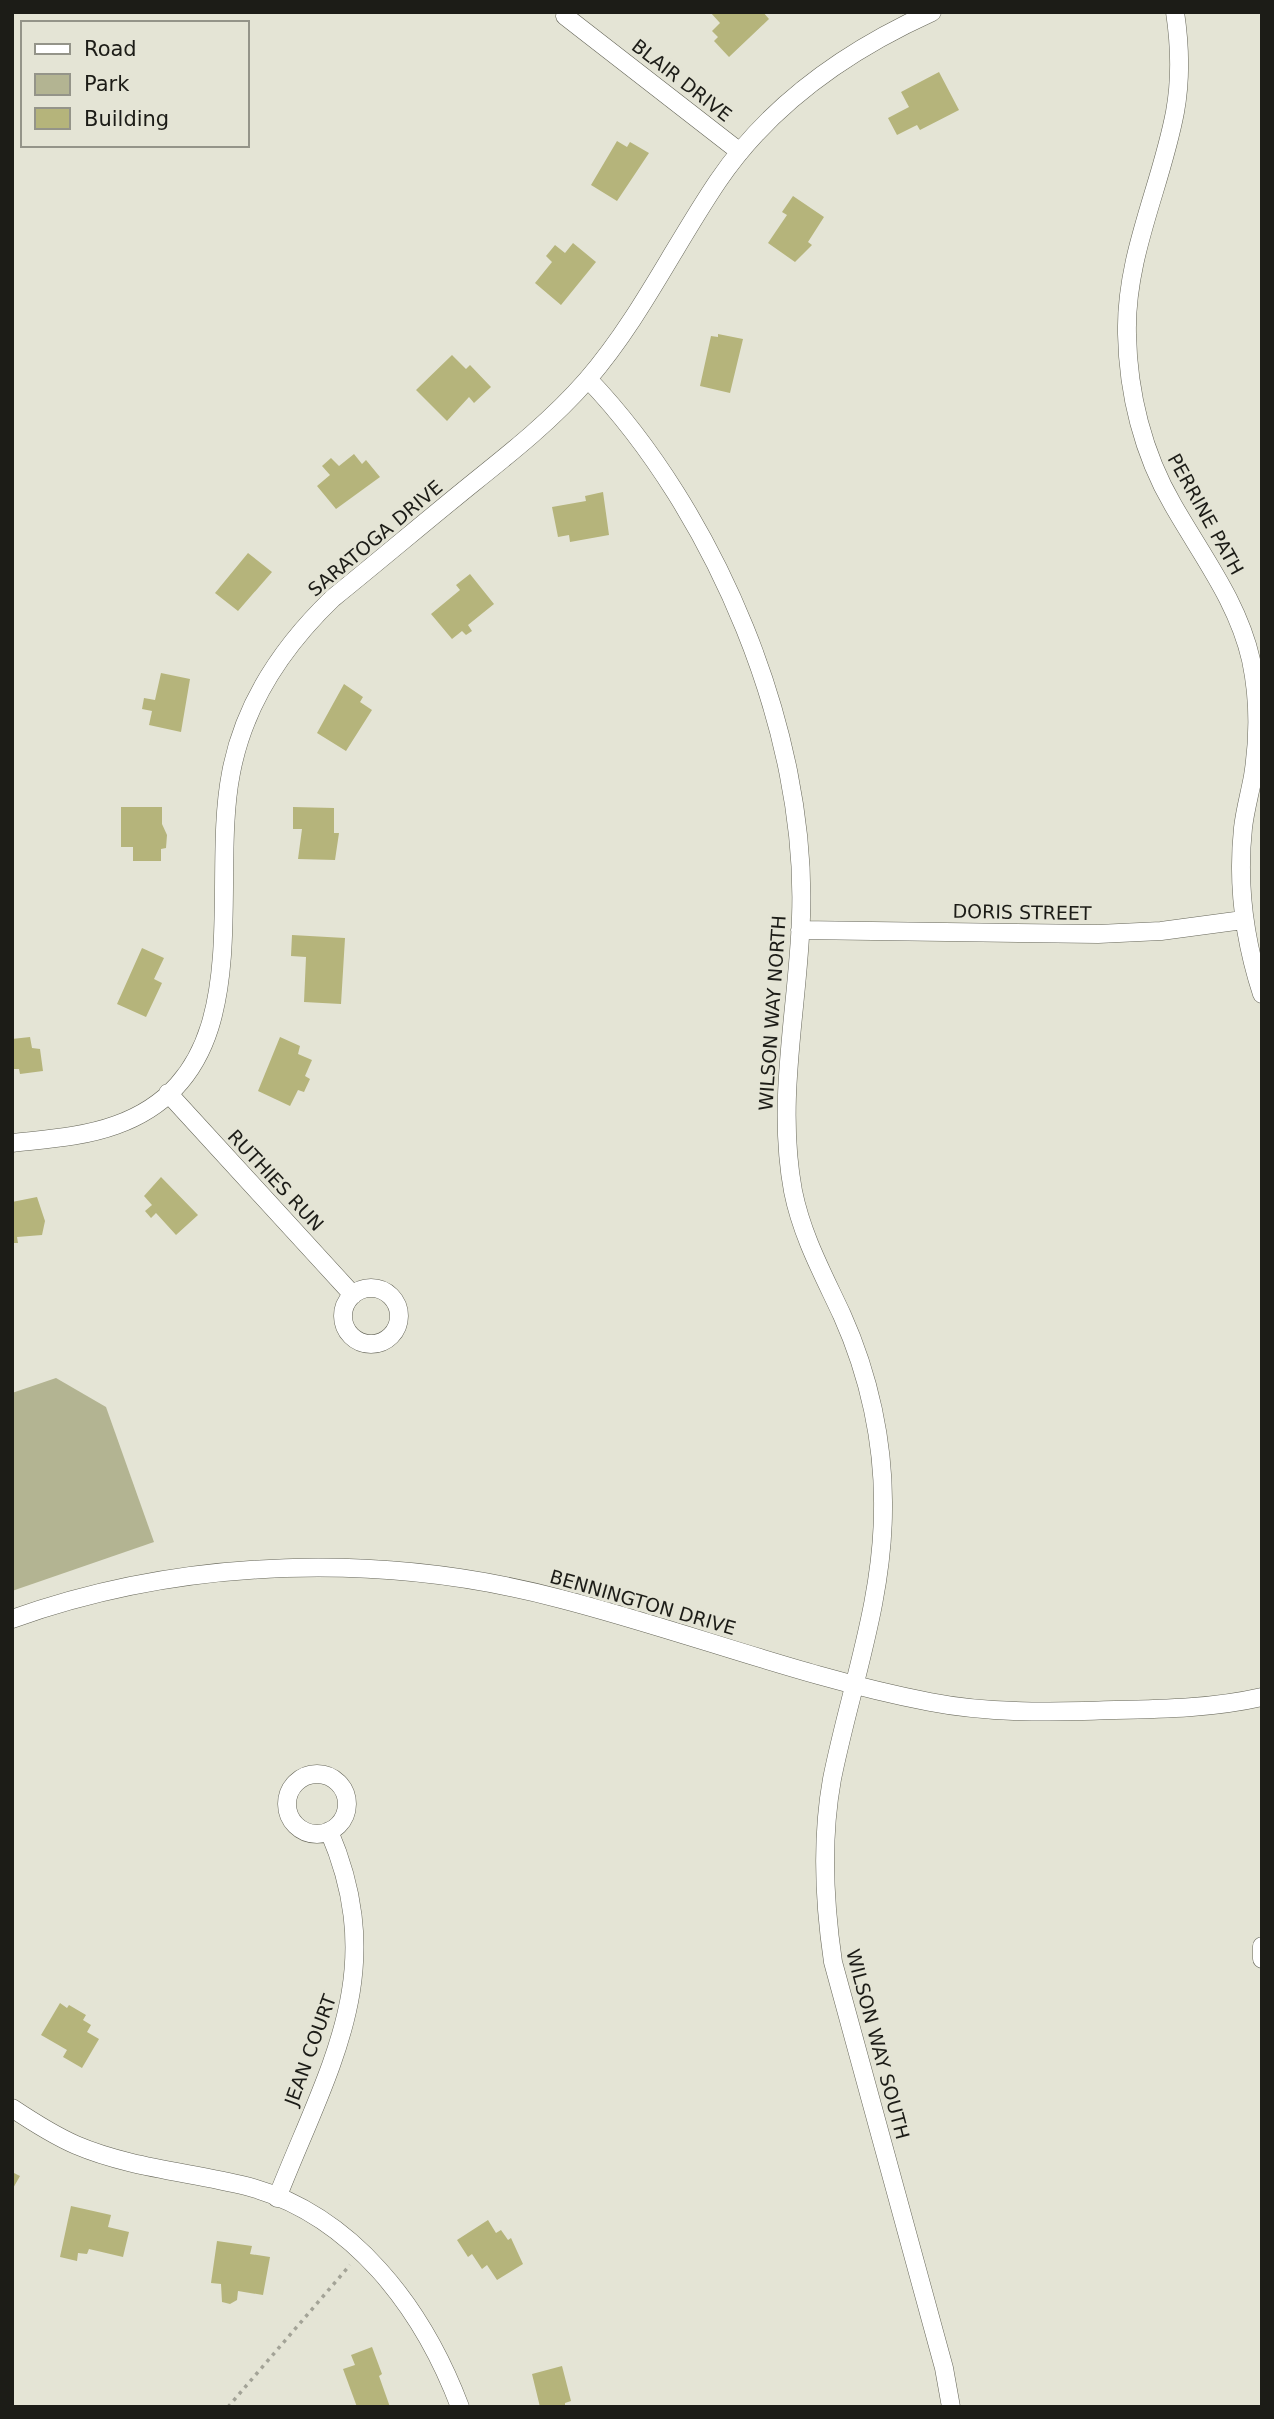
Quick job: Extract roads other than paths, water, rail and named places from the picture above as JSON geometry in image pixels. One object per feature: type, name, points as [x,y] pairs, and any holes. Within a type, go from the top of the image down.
[{"type":"street","name":"SARATOGA DRIVE","points":[[12,1143],[92,1133],[119,1124],[142,1112],[168,1093],[187,1072],[213,1024],[220,993],[226,809],[231,772],[255,700],[276,663],[302,628],[333,598],[534,433],[588,379],[621,337],[719,180],[772,117],[814,80],[882,36],[932,12]]},
{"type":"street","name":"PERRINE PATH","points":[[1175,12],[1179,73],[1175,110],[1136,253],[1128,308],[1129,375],[1150,459],[1171,503],[1225,589],[1239,621],[1251,660],[1257,699],[1257,740],[1240,867],[1243,920],[1262,994]]},
{"type":"street","name":"BLAIR DRIVE","points":[[565,16],[740,152]]},
{"type":"street","name":"WILSON WAY NORTH","points":[[588,379],[613,405],[649,452],[687,508],[714,558],[743,622],[766,688],[784,756],[795,825],[800,930],[785,1099],[790,1170],[804,1233],[857,1355],[872,1404],[880,1454],[882,1548],[876,1598],[855,1686]]},
{"type":"street","name":"DORIS STREET","points":[[800,930],[1098,934],[1161,931],[1243,920]]},
{"type":"street","name":"RUTHIES RUN","points":[[168,1093],[353,1295]]},
{"type":"street","name":"BENNINGTON DRIVE","points":[[12,1619],[100,1593],[229,1572],[311,1568],[393,1571],[458,1579],[559,1598],[855,1686],[933,1703],[1045,1712],[1183,1709],[1262,1698]]},
{"type":"street","name":"WILSON WAY SOUTH","points":[[855,1686],[832,1781],[825,1830],[827,1921],[833,1962],[944,2368],[951,2407]]},
{"type":"street","name":"JEAN COURT","points":[[277,2198],[344,2027],[353,1992],[357,1951],[355,1915],[348,1879],[329,1831]]},
{"type":"street","points":[[1262,1946],[1262,1959]]},
{"type":"street","points":[[12,2108],[76,2145],[114,2158],[248,2187],[310,2215],[361,2252],[407,2302],[431,2340],[460,2407]]}]
